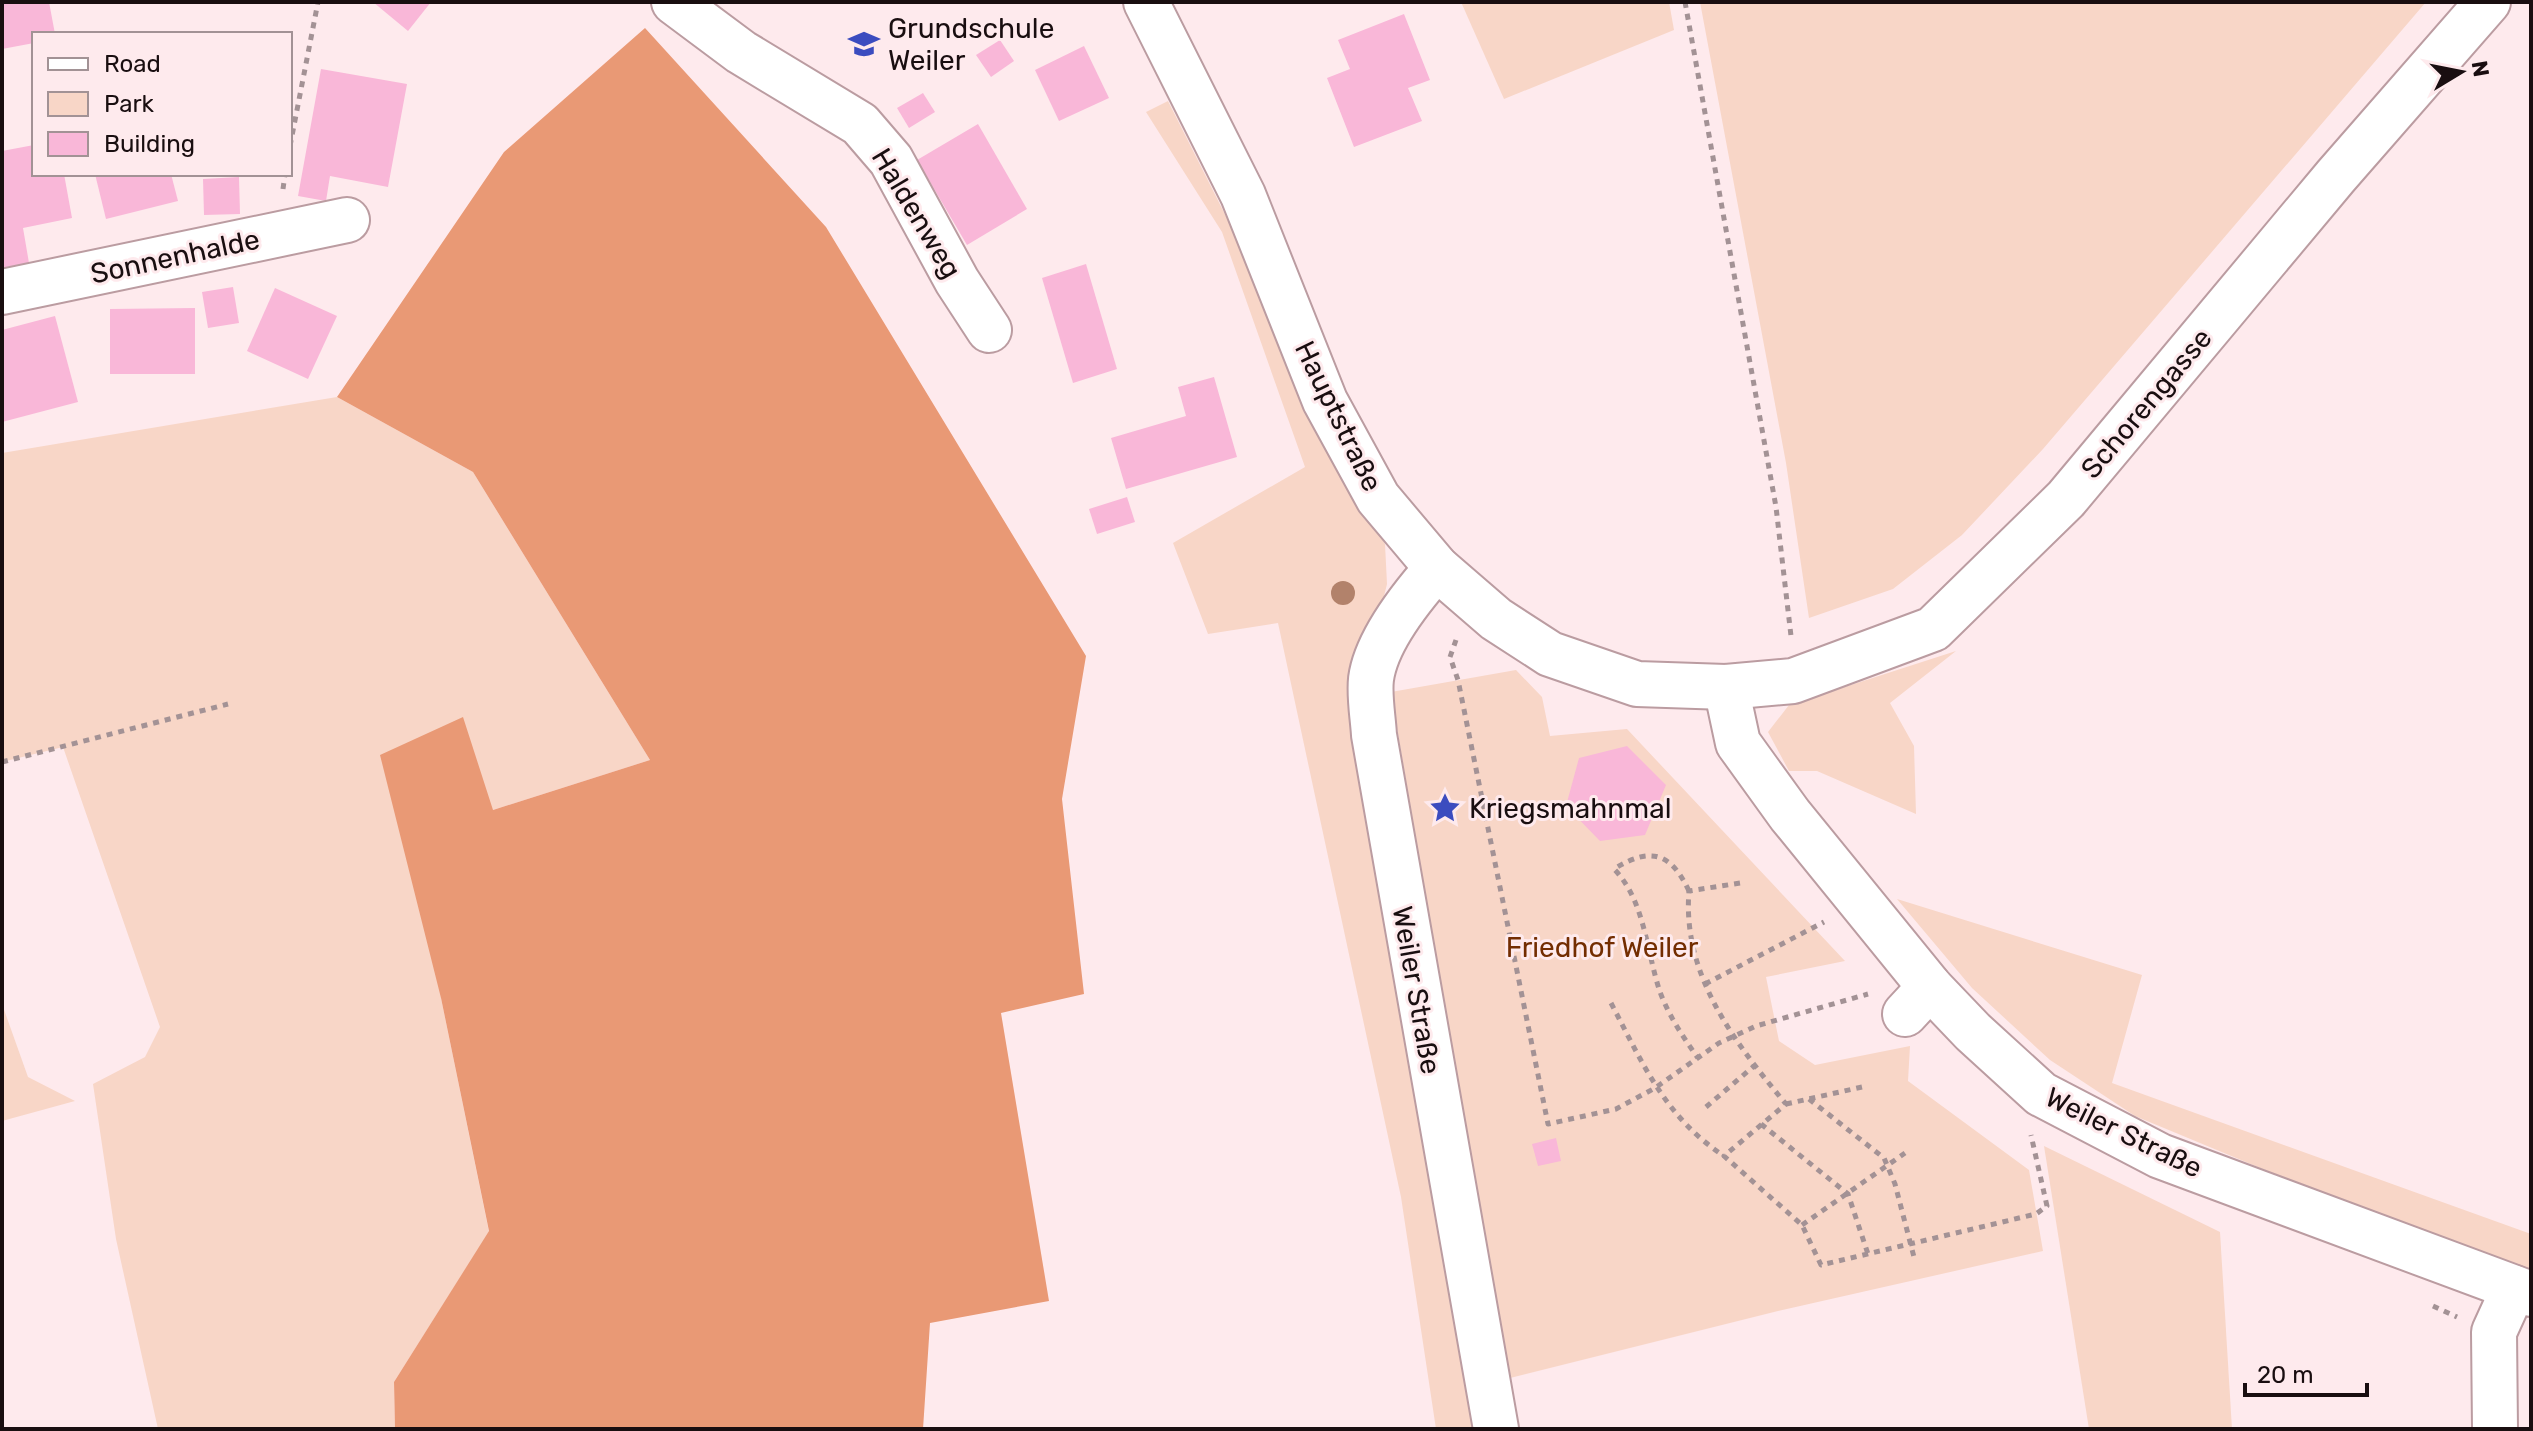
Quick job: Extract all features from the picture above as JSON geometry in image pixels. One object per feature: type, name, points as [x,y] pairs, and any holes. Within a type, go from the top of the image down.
[{"type":"street","name":"Haldenweg","points":[[674,2],[741,52],[860,124],[891,160],[957,281],[989,330]]},
{"type":"street","name":"Hauptstraße","points":[[1146,2],[1243,195],[1325,401],[1378,498],[1437,568],[1496,619],[1550,654],[1637,684],[1726,687]]},
{"type":"street","name":"Schorengasse","points":[[1726,687],[1793,681],[1933,629],[2066,499],[2336,176],[2488,2]]},
{"type":"street","name":"Sonnenhalde","points":[[2,292],[347,220]]},
{"type":"street","name":"Weiler Straße","points":[[1437,568],[1414,594],[1390,632],[1371,677],[1374,735],[1496,1429]]},
{"type":"street","name":"Weiler Straße","points":[[1726,687],[1738,743],[1790,815],[1902,998],[1973,1032],[2041,1094],[2146,1149],[2366,1235],[2522,1291],[2494,1332],[2495,1429]]},
{"type":"path","points":[[292,136],[318,2]]},
{"type":"path","points":[[1685,2],[1773,491],[1791,639]]},
{"type":"path","points":[[1471,598],[1450,657],[1458,680],[1548,1124],[1616,1109],[1655,1088],[1733,1036],[1756,1026],[1902,998]]},
{"type":"path","points":[[1778,641],[1806,634]]},
{"type":"path","points":[[2,762],[228,704]]},
{"type":"path","points":[[1698,1058],[1679,1031],[1661,994],[1635,899],[1614,869],[1633,857],[1661,856],[1678,867],[1689,891],[1687,925],[1705,984],[1733,1036],[1786,1104]]},
{"type":"path","points":[[1689,891],[1740,883]]},
{"type":"path","points":[[1705,984],[1824,922]]},
{"type":"path","points":[[1611,1003],[1655,1088],[1694,1136],[1724,1156],[1802,1225],[1821,1265],[2036,1214],[2047,1206],[2028,1123]]},
{"type":"path","points":[[1706,1107],[1754,1066]]},
{"type":"path","points":[[1724,1156],[1786,1104],[1862,1087]]},
{"type":"path","points":[[1809,1099],[1884,1158],[1915,1261]]},
{"type":"path","points":[[1761,1124],[1848,1194],[1868,1254]]},
{"type":"path","points":[[1802,1225],[1905,1153]]},
{"type":"green space","points":[[1461,2],[1669,2],[1674,30],[1504,99]]},
{"type":"green space","points":[[1700,2],[2426,2],[2043,449],[1962,535],[1893,589],[1809,618],[1786,463]]},
{"type":"green space","points":[[1168,101],[1261,286],[1332,455],[1385,544],[1387,584],[1356,710],[1496,1429],[1436,1429],[1401,1197],[1278,623],[1208,634],[1173,543],[1305,467],[1222,232],[1146,112]]},
{"type":"green space","points":[[337,397],[473,472],[650,760],[493,810],[441,998],[489,1232],[394,1382],[395,1429],[158,1429],[116,1239],[93,1084],[145,1057],[160,1027],[63,747],[2,762],[2,453]]},
{"type":"green space","points":[[1956,651],[1890,703],[1914,746],[1916,814],[1817,771],[1789,771],[1768,732],[1789,705]]},
{"type":"green space","name":"Friedhof Weiler","points":[[1516,670],[1542,697],[1550,736],[1627,729],[1845,961],[1766,977],[1779,1041],[1815,1065],[1910,1046],[1908,1081],[2029,1170],[2043,1251],[1778,1311],[1506,1379],[1391,692]]},
{"type":"green space","points":[[1897,899],[2142,975],[2112,1083],[2531,1234],[2531,1272],[2337,1200],[2135,1116],[2050,1060],[1972,988]]},
{"type":"green space","points":[[2,1004],[28,1077],[75,1101],[2,1121]]},
{"type":"green space","points":[[2044,1146],[2220,1232],[2232,1429],[2089,1429]]},
{"type":"shaded area","points":[[645,28],[826,227],[1086,656],[1062,799],[1084,994],[1001,1013],[1049,1301],[930,1323],[923,1429],[395,1429],[394,1382],[489,1231],[441,998],[380,755],[463,717],[493,810],[650,760],[473,472],[337,397],[504,152]]},
{"type":"building","points":[[2,2],[49,2],[55,32],[32,32],[32,43],[2,49]]},
{"type":"building","points":[[373,2],[431,2],[408,31]]},
{"type":"building","points":[[1404,14],[1430,80],[1408,88],[1422,121],[1354,147],[1327,78],[1350,69],[1338,40]]},
{"type":"building","points":[[1000,40],[1014,61],[991,77],[976,55]]},
{"type":"building","points":[[1084,46],[1109,98],[1059,121],[1035,70]]},
{"type":"building","points":[[321,69],[407,84],[388,187],[330,176],[326,201],[298,196]]},
{"type":"building","points":[[923,93],[935,112],[909,128],[897,108]]},
{"type":"building","points":[[978,124],[1027,209],[967,245],[917,160]]},
{"type":"building","points":[[32,145],[32,176],[64,176],[72,218],[23,228],[29,263],[2,268],[2,151]]},
{"type":"building","points":[[95,176],[172,176],[178,201],[106,219]]},
{"type":"building","points":[[239,177],[240,214],[204,215],[203,179]]},
{"type":"building","points":[[1086,264],[1117,369],[1073,383],[1042,278]]},
{"type":"building","points":[[233,287],[239,323],[208,328],[202,292]]},
{"type":"building","points":[[275,288],[337,316],[308,379],[247,351]]},
{"type":"building","points":[[195,308],[195,374],[110,374],[110,309]]},
{"type":"building","points":[[55,316],[78,402],[2,422],[2,330]]},
{"type":"building","points":[[1214,377],[1237,457],[1126,489],[1111,438],[1186,416],[1178,387]]},
{"type":"building","points":[[1127,497],[1135,522],[1097,534],[1089,509]]},
{"type":"building","points":[[1627,746],[1666,785],[1645,835],[1600,841],[1566,806],[1579,758]]},
{"type":"building","points":[[1556,1138],[1561,1161],[1538,1166],[1532,1144]]},
{"type":"place","name":"Grundschule Weiler","points":[[864,44]]},
{"type":"place","name":"Kriegsmahnmal","points":[[1445,808]]}]
